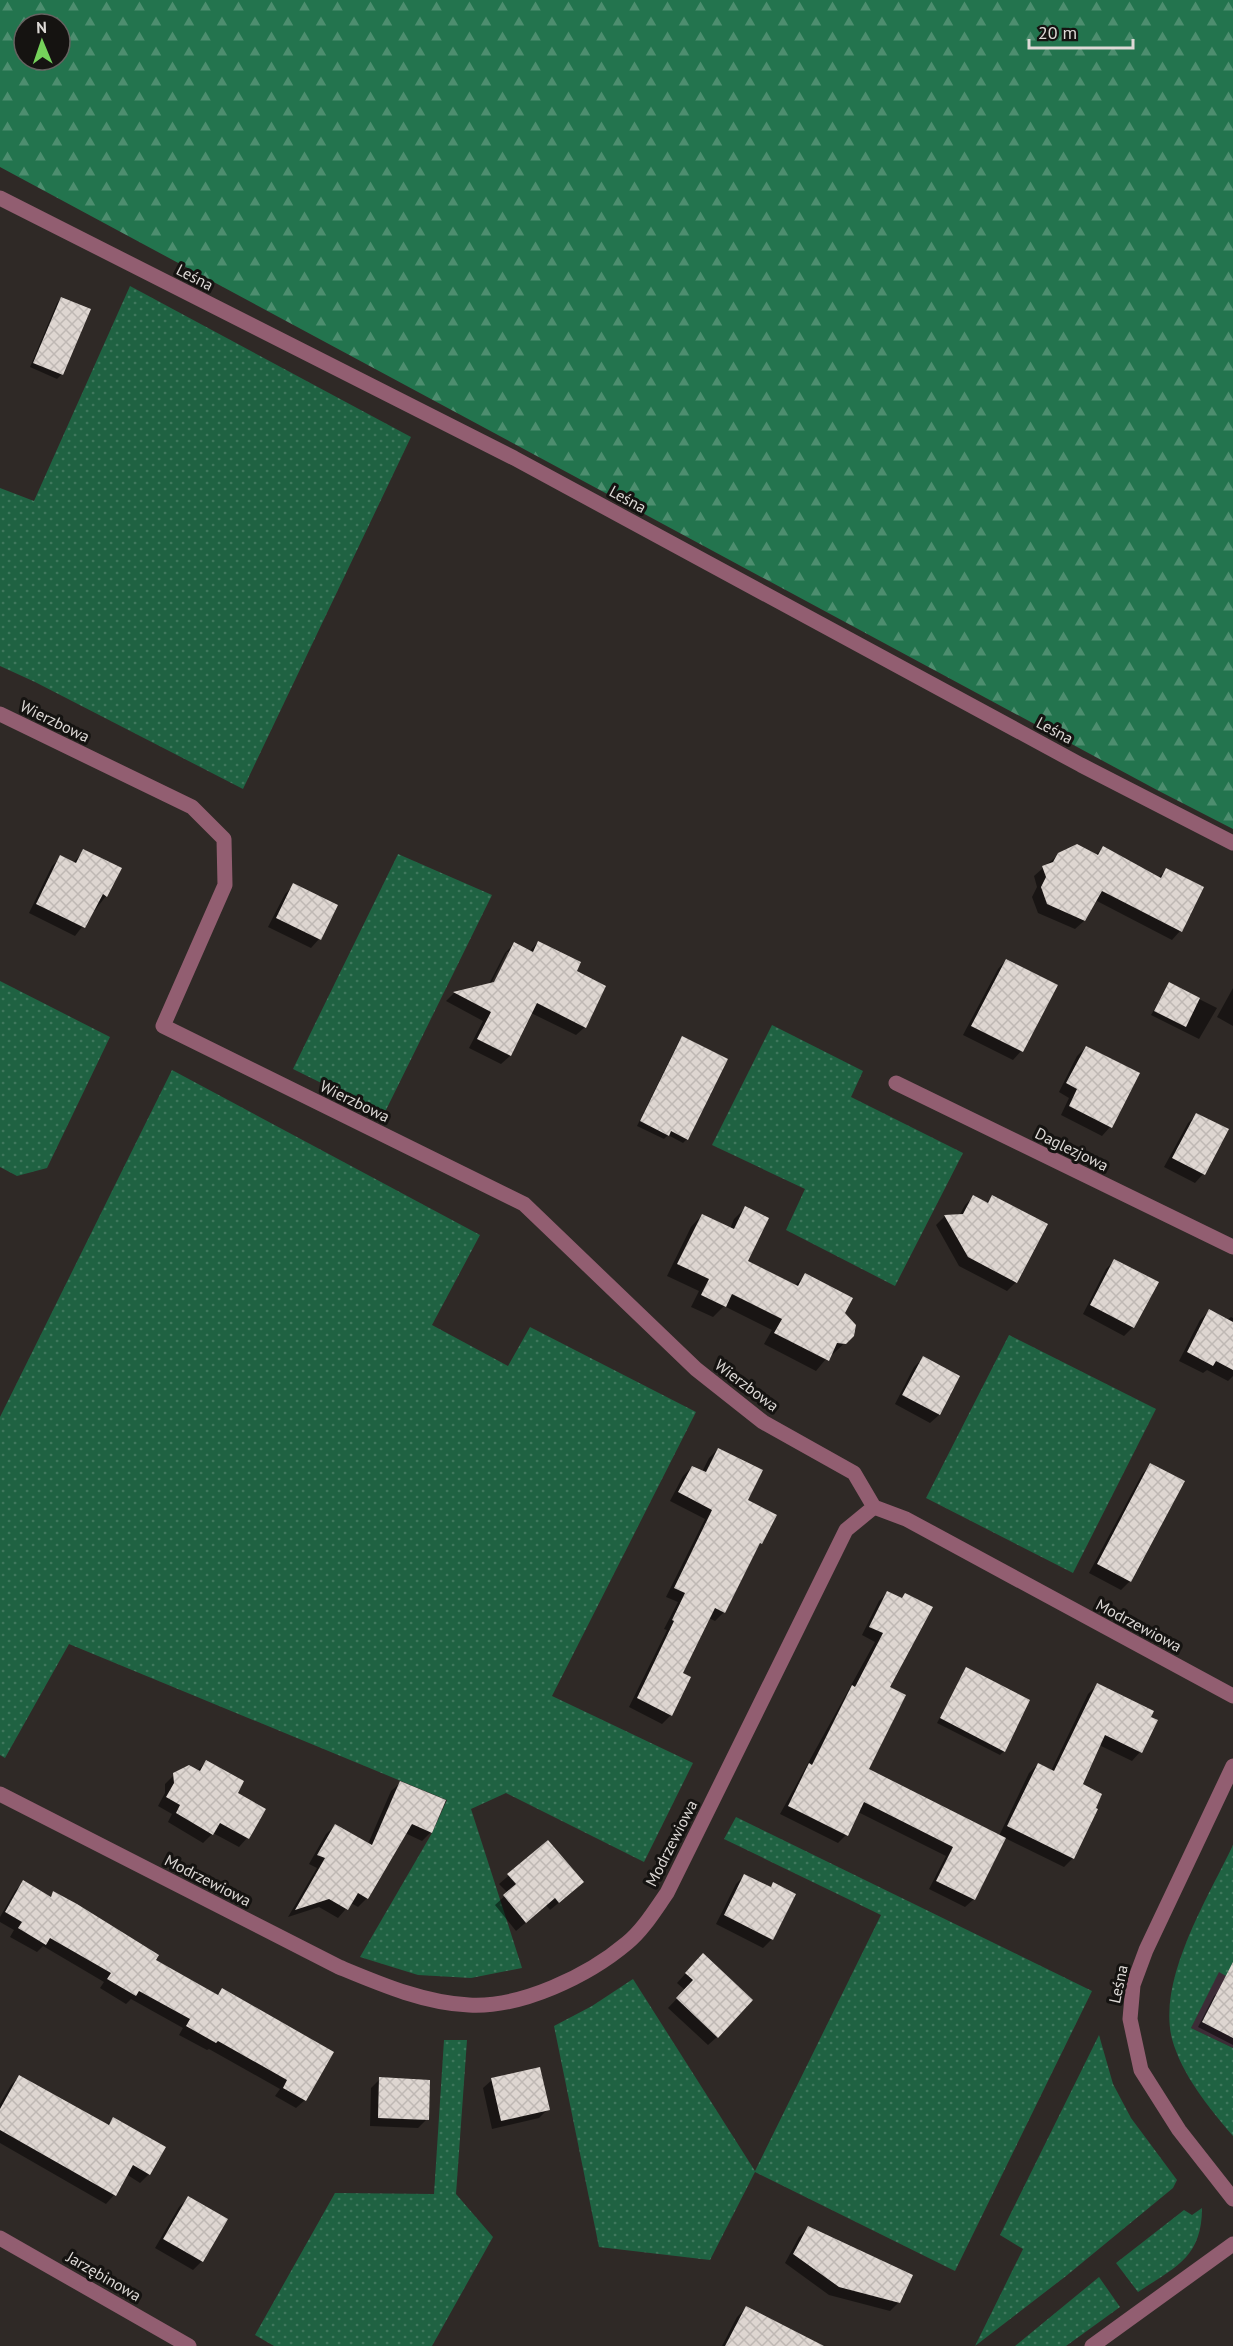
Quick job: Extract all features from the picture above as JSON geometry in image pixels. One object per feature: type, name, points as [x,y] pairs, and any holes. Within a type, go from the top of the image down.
[{"type":"street","name":"Leśna","points":[[0,198],[514,458],[1029,737],[1233,843]]},
{"type":"street","name":"Wierzbowa","points":[[0,714],[192,807],[224,839],[225,885],[163,1026],[524,1204],[696,1369],[763,1422],[854,1473],[874,1507]]},
{"type":"street","name":"Daglezjowa","points":[[896,1083],[1233,1247]]},
{"type":"street","name":"Modrzewiowa","points":[[0,1794],[339,1967],[381,1985],[434,2001],[471,2006],[509,2001],[545,1990],[580,1974],[628,1942],[667,1893],[846,1530],[874,1507],[906,1519],[1233,1696]]},
{"type":"street","name":"Leśna","points":[[1233,1766],[1146,1950],[1134,1985],[1130,2019],[1141,2070],[1179,2130],[1233,2199]]},
{"type":"street","name":"Jarzębinowa","points":[[0,2238],[189,2346]]},
{"type":"street","points":[[1092,2346],[1233,2244]]},
{"type":"shaded area","points":[[1219,1971],[1233,1980],[1233,2048],[1191,2028]]},
{"type":"green space","points":[[0,0],[1233,0],[1233,829],[0,167]]},
{"type":"green space","points":[[130,286],[411,437],[243,789],[0,666],[0,488],[34,501]]},
{"type":"green space","points":[[398,854],[492,895],[384,1114],[293,1069]]},
{"type":"green space","points":[[0,981],[110,1037],[47,1168],[17,1176],[0,1167]]},
{"type":"green space","points":[[772,1025],[863,1071],[851,1097],[963,1153],[895,1286],[786,1230],[805,1189],[712,1145]]},
{"type":"green space","points":[[172,1070],[480,1235],[432,1325],[508,1366],[530,1327],[696,1412],[552,1696],[693,1763],[644,1862],[506,1793],[471,1809],[522,1968],[471,1978],[418,1975],[360,1957],[432,1833],[447,1800],[69,1644],[5,1758],[0,1755],[0,1417]]},
{"type":"green space","points":[[1009,1335],[1156,1409],[1073,1573],[926,1498]]},
{"type":"green space","points":[[736,1817],[1092,1991],[955,2271],[755,2172],[710,2260],[599,2247],[554,2026],[592,2006],[633,1979],[755,2171],[881,1915],[724,1839]]},
{"type":"green space","points":[[1233,1845],[1233,1963],[1226,1976],[1219,1972],[1191,2028],[1233,2048],[1233,2136],[1206,2102],[1182,2065],[1172,2039],[1169,2016],[1178,1965],[1199,1914]]},
{"type":"green space","points":[[1099,2035],[1113,2084],[1131,2118],[1177,2180],[1173,2188],[1066,2276],[975,2346],[1023,2249],[1000,2235]]},
{"type":"green space","points":[[444,2040],[467,2040],[456,2194],[493,2237],[432,2346],[274,2346],[255,2335],[335,2193],[434,2194]]},
{"type":"green space","points":[[1202,2208],[1201,2225],[1192,2250],[1175,2268],[1138,2292],[1116,2263],[1184,2210],[1192,2215]]},
{"type":"green space","points":[[1099,2277],[1120,2307],[1066,2346],[1015,2346]]},
{"type":"building","points":[[61,297],[91,309],[63,375],[33,363]]},
{"type":"building","points":[[1077,844],[1098,855],[1103,846],[1161,878],[1166,868],[1204,887],[1182,932],[1102,891],[1085,921],[1047,904],[1041,887],[1046,877],[1042,866],[1053,862],[1058,853]]},
{"type":"building","points":[[83,849],[122,868],[107,897],[103,894],[85,928],[36,904],[60,855],[76,863]]},
{"type":"building","points":[[293,883],[338,905],[321,940],[276,918]]},
{"type":"building","points":[[538,941],[581,962],[577,971],[606,986],[586,1028],[537,1003],[511,1056],[477,1039],[491,1012],[453,992],[494,982],[514,942],[533,952]]},
{"type":"building","points":[[1006,959],[1058,985],[1023,1052],[971,1026]]},
{"type":"building","points":[[1169,982],[1200,998],[1186,1027],[1154,1011]]},
{"type":"building","points":[[682,1036],[728,1059],[688,1140],[671,1131],[669,1136],[640,1121]]},
{"type":"building","points":[[1086,1046],[1140,1073],[1112,1128],[1069,1106],[1077,1089],[1066,1083]]},
{"type":"building","points":[[1196,1113],[1229,1129],[1205,1175],[1172,1158]]},
{"type":"building","points":[[973,1195],[988,1203],[992,1195],[1048,1224],[1017,1283],[968,1257],[944,1215],[963,1214]]},
{"type":"building","points":[[745,1206],[769,1218],[748,1261],[798,1286],[805,1273],[853,1298],[845,1313],[856,1325],[854,1336],[846,1344],[837,1343],[829,1361],[774,1333],[782,1319],[732,1294],[726,1307],[701,1295],[709,1279],[677,1264],[702,1214],[734,1229]]},
{"type":"building","points":[[1114,1259],[1159,1282],[1134,1328],[1090,1305]]},
{"type":"building","points":[[1209,1309],[1233,1322],[1233,1370],[1216,1361],[1213,1366],[1187,1352]]},
{"type":"building","points":[[923,1356],[960,1376],[940,1415],[902,1395]]},
{"type":"building","points":[[718,1448],[763,1470],[748,1500],[777,1515],[762,1544],[760,1543],[725,1613],[715,1608],[683,1673],[691,1677],[672,1716],[637,1698],[685,1593],[674,1588],[712,1510],[678,1492],[692,1466],[706,1472]]},
{"type":"building","points":[[1150,1463],[1185,1481],[1131,1582],[1097,1564]]},
{"type":"building","points":[[887,1591],[902,1598],[905,1593],[933,1607],[890,1687],[906,1695],[869,1769],[1006,1838],[975,1900],[936,1881],[953,1847],[864,1802],[848,1836],[788,1806],[809,1763],[812,1765],[852,1685],[855,1687],[883,1633],[869,1627]]},
{"type":"building","points":[[966,1667],[1030,1700],[1005,1752],[940,1718]]},
{"type":"building","points":[[1097,1683],[1154,1711],[1151,1717],[1158,1720],[1142,1753],[1105,1735],[1083,1784],[1102,1794],[1096,1808],[1098,1809],[1074,1859],[1007,1826],[1038,1763],[1054,1771]]},
{"type":"building","points":[[206,1760],[244,1781],[238,1793],[266,1809],[249,1839],[220,1823],[213,1835],[176,1813],[180,1805],[166,1797],[174,1783],[173,1773],[189,1765],[200,1771]]},
{"type":"building","points":[[400,1781],[446,1800],[432,1833],[412,1824],[368,1899],[358,1893],[348,1910],[329,1899],[295,1910],[325,1858],[317,1855],[335,1824],[372,1845]]},
{"type":"building","points":[[548,1840],[584,1882],[559,1903],[555,1898],[526,1923],[503,1895],[516,1884],[507,1874]]},
{"type":"building","points":[[744,1874],[771,1887],[773,1882],[796,1894],[773,1940],[724,1915]]},
{"type":"building","points":[[23,1880],[51,1897],[53,1891],[77,1904],[159,1955],[156,1960],[218,1995],[222,1988],[334,2052],[306,2101],[283,2088],[287,2080],[218,2041],[216,2043],[186,2026],[190,2019],[139,1991],[136,1996],[107,1979],[111,1973],[50,1938],[46,1945],[18,1928],[22,1922],[5,1912]]},
{"type":"building","points":[[703,1953],[753,2000],[718,2038],[676,1998],[693,1980],[685,1973]]},
{"type":"building","points":[[1233,1962],[1233,2038],[1202,2022]]},
{"type":"building","points":[[540,2067],[550,2110],[501,2121],[491,2078]]},
{"type":"building","points":[[19,2075],[109,2125],[113,2117],[166,2147],[150,2175],[133,2165],[116,2196],[0,2130],[0,2109]]},
{"type":"building","points":[[379,2077],[430,2080],[429,2120],[378,2118]]},
{"type":"building","points":[[188,2196],[228,2219],[203,2262],[163,2239]]},
{"type":"building","points":[[808,2226],[913,2275],[900,2303],[839,2287],[793,2254]]},
{"type":"building","points":[[746,2306],[824,2346],[725,2346]]}]
